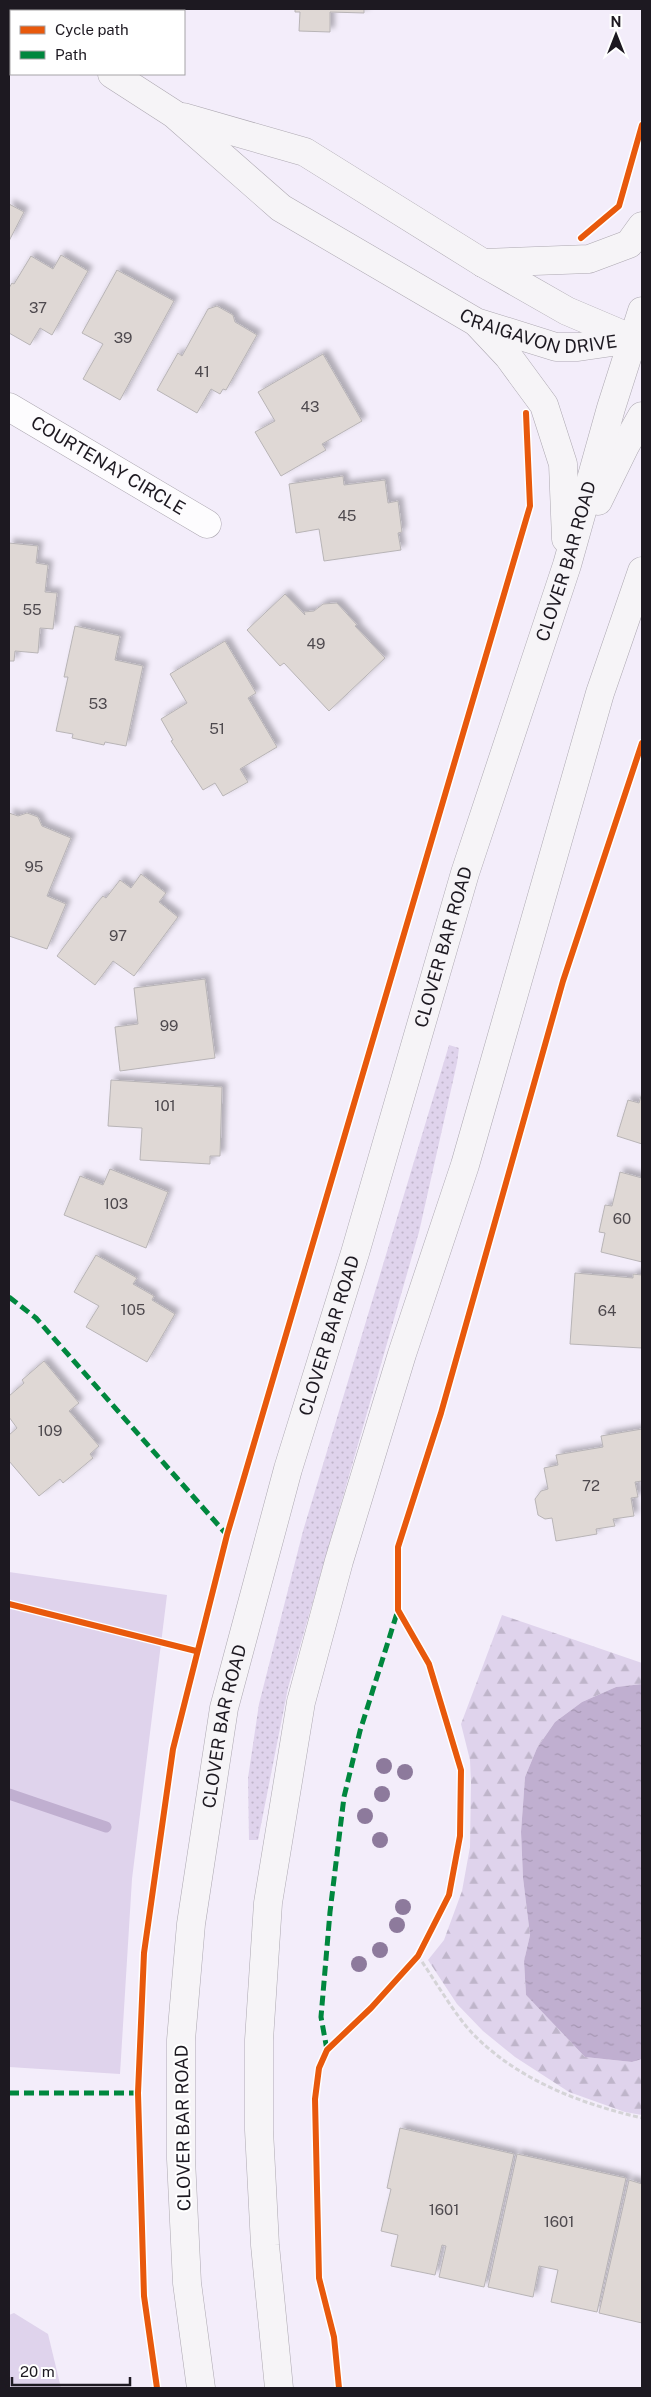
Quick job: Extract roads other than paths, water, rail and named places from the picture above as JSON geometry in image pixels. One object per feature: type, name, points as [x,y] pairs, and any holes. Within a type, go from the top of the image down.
[{"type":"main road","name":"CRAIGAVON DRIVE","points":[[114,75],[174,114],[281,208],[476,322],[556,347],[639,342]]},
{"type":"main road","name":"CRAIGAVON DRIVE","points":[[174,114],[306,152],[483,263],[567,311],[639,342]]},
{"type":"main road","points":[[483,263],[589,260],[629,244],[642,226]]},
{"type":"main road","name":"CLOVER BAR ROAD","points":[[201,2388],[187,2283],[181,2159],[181,2040],[191,1924],[224,1708],[288,1469],[355,1253],[466,873],[567,565],[611,408],[639,342],[642,311]]},
{"type":"main road","points":[[476,322],[508,356],[544,405],[564,464],[567,565]]},
{"type":"main road","points":[[567,565],[625,446],[642,416]]},
{"type":"main road","points":[[279,2388],[265,2245],[259,2130],[259,2040],[268,1903],[301,1702],[339,1561],[399,1363],[466,1165],[600,692],[641,572]]},
{"type":"street","name":"COURTENAY CIRCLE","points":[[9,407],[207,524]]},
{"type":"water","points":[[642,1684],[642,2059],[632,2062],[585,2057],[526,1995],[524,1961],[530,1935],[523,1878],[521,1832],[525,1777],[537,1748],[555,1722],[582,1702],[616,1687]]},
{"type":"waterway","points":[[9,1794],[106,1827]]}]
